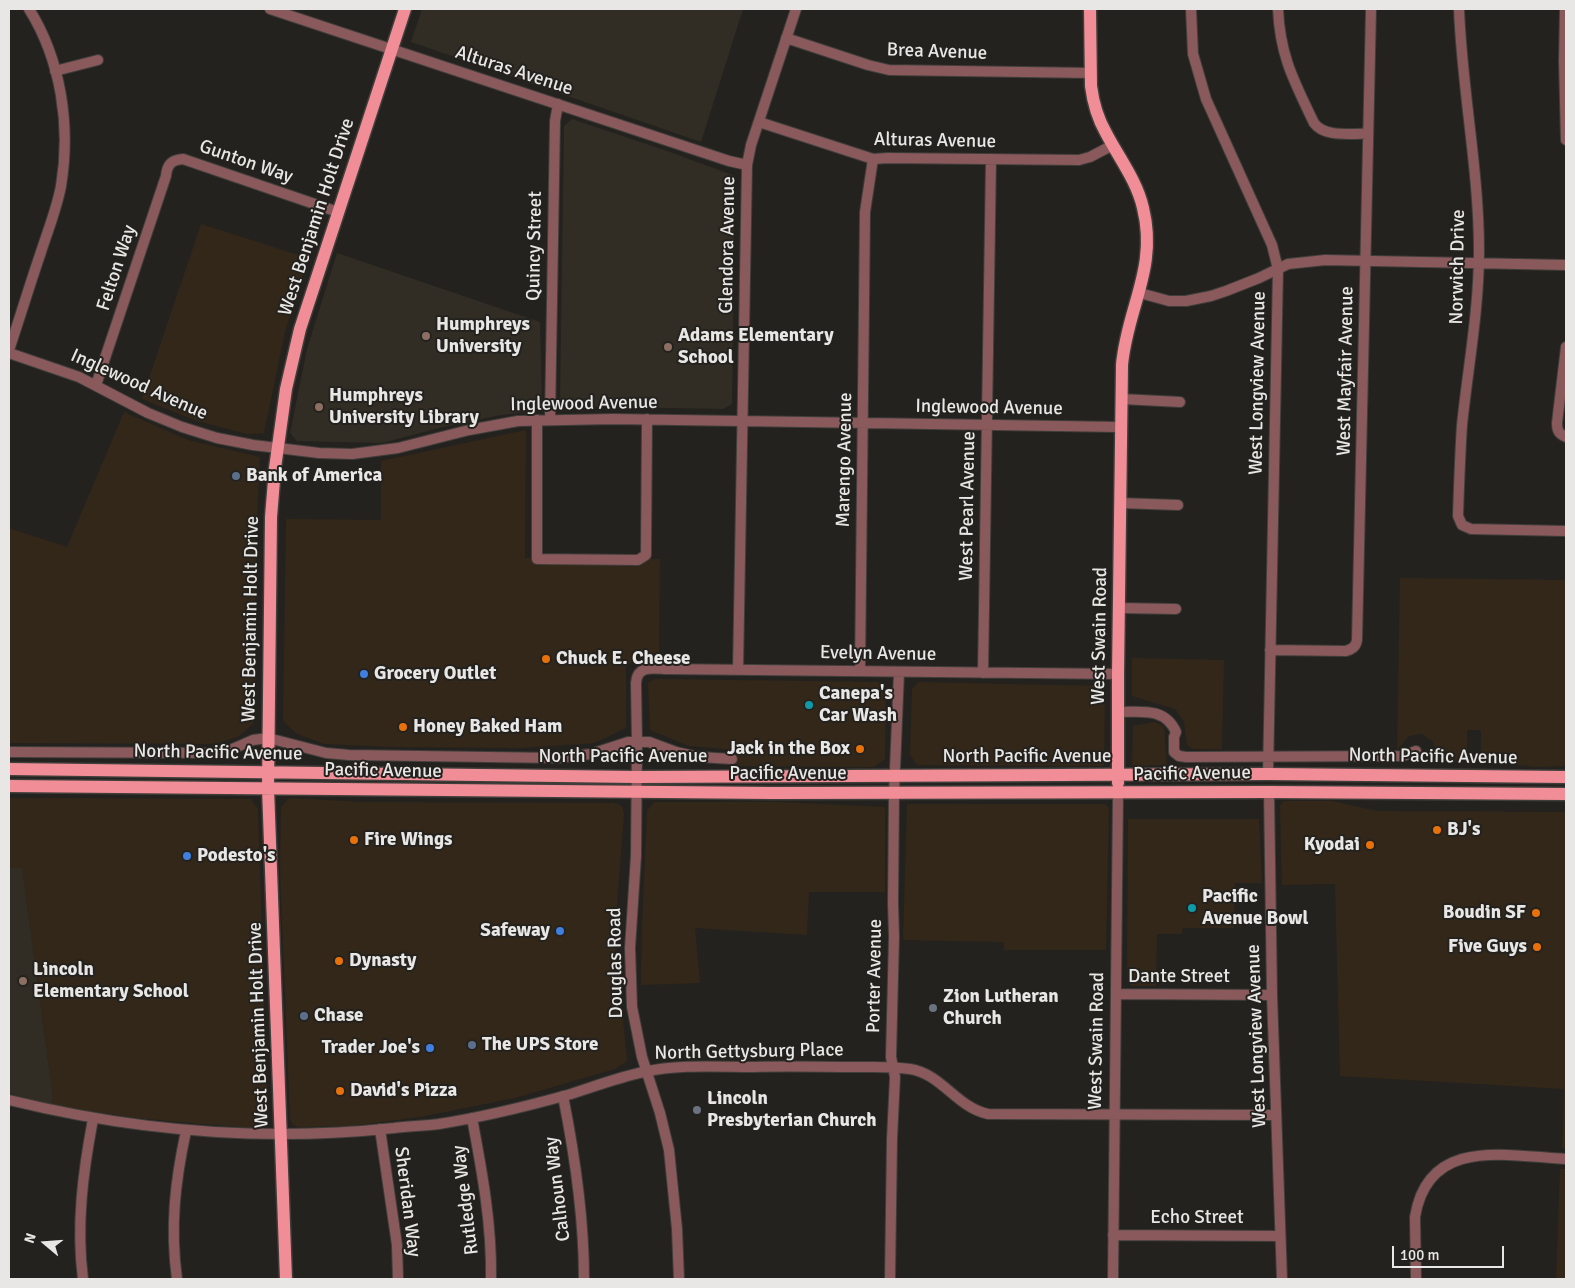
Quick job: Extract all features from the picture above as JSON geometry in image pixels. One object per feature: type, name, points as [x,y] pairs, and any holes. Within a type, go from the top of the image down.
[{"type":"main road","name":"West Benjamin Holt Drive","points":[[286,1279],[268,788],[271,517],[277,448],[286,389],[300,329],[405,9]]},
{"type":"main road","name":"West Swain Road","points":[[1090,9],[1091,86],[1095,105],[1099,119],[1132,178],[1144,208],[1148,252],[1140,293],[1123,353],[1118,793]]},
{"type":"main road","name":"North Pacific Avenue","points":[[9,770],[637,777],[1268,774],[1566,776]]},
{"type":"main road","points":[[1215,792],[1226,786],[1258,784],[1268,774]]},
{"type":"main road","points":[[1269,792],[1278,784],[1330,784],[1345,774]]},
{"type":"main road","points":[[1406,792],[1420,785],[1459,785],[1471,776]]},
{"type":"main road","name":"Pacific Avenue","points":[[9,786],[637,792],[1406,792],[1566,794]]},
{"type":"street","points":[[9,351],[54,212],[60,187],[65,146],[64,116],[55,71],[46,44],[29,9]]},
{"type":"street","name":"Alturas Avenue","points":[[270,9],[729,161],[747,165]]},
{"type":"street","points":[[305,20],[308,9]]},
{"type":"street","name":"Glendora Avenue","points":[[738,670],[747,165],[796,9]]},
{"type":"street","name":"West Longview Avenue","points":[[1190,9],[1193,54],[1206,99],[1272,246],[1278,269],[1268,774]]},
{"type":"street","points":[[1278,9],[1284,55],[1291,75],[1317,127],[1325,132],[1368,134]]},
{"type":"street","name":"West Mayfair Avenue","points":[[1270,650],[1346,651],[1352,649],[1356,644],[1367,261],[1371,9]]},
{"type":"street","name":"Norwich Drive","points":[[1459,9],[1476,183],[1479,263],[1473,341],[1462,426],[1458,516],[1462,525],[1471,529],[1566,531]]},
{"type":"street","points":[[1565,9],[1566,140]]},
{"type":"street","name":"Brea Avenue","points":[[786,38],[868,66],[889,70],[1091,73]]},
{"type":"street","points":[[55,71],[98,60]]},
{"type":"street","name":"Quincy Street","points":[[550,420],[554,130],[558,104]]},
{"type":"street","name":"Alturas Avenue","points":[[759,122],[873,159],[1079,160],[1090,157],[1113,145]]},
{"type":"street","name":"Gunton Way","points":[[171,162],[183,159],[338,212]]},
{"type":"street","name":"Marengo Avenue","points":[[860,672],[865,212],[873,159]]},
{"type":"street","name":"West Pearl Avenue","points":[[984,673],[991,159]]},
{"type":"street","name":"Felton Way","points":[[96,385],[167,169],[171,162]]},
{"type":"street","points":[[1140,293],[1169,301],[1186,301],[1211,296],[1259,278],[1288,264],[1325,260],[1566,265]]},
{"type":"street","points":[[1566,347],[1556,423],[1560,435],[1566,437]]},
{"type":"street","name":"Inglewood Avenue","points":[[9,351],[96,385],[148,413],[182,427],[217,438],[277,448],[334,454],[370,452],[417,444],[490,425],[537,420],[647,419],[1121,428]]},
{"type":"street","points":[[1122,400],[1180,402]]},
{"type":"street","points":[[537,420],[537,560],[638,560],[646,555],[647,419]]},
{"type":"street","points":[[1120,503],[1178,505]]},
{"type":"street","points":[[1119,608],[1176,609]]},
{"type":"street","name":"Evelyn Avenue","points":[[639,672],[648,668],[1118,674]]},
{"type":"street","name":"Douglas Road","points":[[639,672],[636,683],[636,856],[630,972],[635,1028],[668,1150],[676,1220],[679,1279]]},
{"type":"street","name":"Porter Avenue","points":[[890,1279],[894,1077],[891,1057],[894,937],[894,793],[899,672]]},
{"type":"street","points":[[1118,712],[1152,713],[1165,717],[1176,732],[1174,752],[1180,756],[1403,756],[1416,751]]},
{"type":"street","points":[[9,752],[213,753],[230,750],[253,740],[268,738],[326,753],[358,756],[564,757],[585,755],[623,743],[649,742],[687,755],[732,759]]},
{"type":"street","name":"West Longview Avenue","points":[[1269,792],[1272,995],[1282,1279]]},
{"type":"street","name":"West Swain Road","points":[[1113,1279],[1118,793]]},
{"type":"street","name":"Dante Street","points":[[1116,994],[1272,995]]},
{"type":"street","name":"North Gettysburg Place","points":[[9,1100],[93,1118],[186,1131],[281,1134],[380,1130],[472,1118],[562,1096],[647,1071],[666,1068],[794,1066],[912,1069],[938,1081],[953,1096],[968,1107],[988,1114],[1276,1115]]},
{"type":"street","name":"Calhoun Way","points":[[562,1096],[581,1211],[584,1279]]},
{"type":"street","points":[[83,1279],[80,1229],[82,1191],[93,1118]]},
{"type":"street","name":"Rutledge Way","points":[[472,1118],[482,1170],[488,1217],[491,1279]]},
{"type":"street","name":"Sheridan Way","points":[[380,1130],[394,1218],[398,1279]]},
{"type":"street","points":[[177,1279],[174,1255],[173,1212],[186,1131]]},
{"type":"street","points":[[1416,1279],[1416,1208],[1423,1191],[1440,1170],[1455,1161],[1477,1155],[1566,1159]]},
{"type":"street","name":"Echo Street","points":[[1113,1235],[1280,1236]]},
{"type":"shaded area","points":[[422,9],[743,9],[701,142],[411,42]]},
{"type":"shaded area","points":[[572,119],[735,176],[732,404],[723,409],[564,406],[560,401],[564,126]]},
{"type":"shaded area","points":[[201,224],[308,258],[285,332],[264,433],[247,434],[194,420],[142,399]]},
{"type":"shaded area","name":"Humphreys University","points":[[337,253],[540,322],[542,402],[537,411],[501,415],[443,427],[382,443],[297,441],[290,433],[307,349]]},
{"type":"shaded area","points":[[124,412],[188,440],[260,457],[256,542],[254,723],[238,737],[213,744],[9,743],[9,528],[67,547]]},
{"type":"shaded area","points":[[526,430],[525,558],[660,559],[659,658],[639,656],[626,667],[626,728],[595,743],[523,748],[394,747],[325,744],[297,734],[283,721],[286,519],[381,520],[381,461]]},
{"type":"shaded area","points":[[1400,578],[1566,580],[1566,766],[1537,767],[1488,762],[1481,752],[1481,730],[1467,730],[1467,752],[1454,763],[1440,759],[1432,741],[1422,734],[1409,736],[1397,750]]},
{"type":"shaded area","points":[[1132,658],[1224,660],[1222,749],[1193,749],[1187,745],[1184,721],[1175,709],[1132,696]]},
{"type":"shaded area","points":[[655,679],[881,682],[886,689],[885,759],[874,767],[736,766],[736,750],[689,746],[650,730],[648,683]]},
{"type":"shaded area","points":[[919,682],[1101,686],[1105,692],[1104,766],[917,765],[910,755],[912,689]]},
{"type":"shaded area","points":[[1155,722],[1164,727],[1167,765],[1132,766],[1133,726]]},
{"type":"shaded area","points":[[9,798],[251,799],[258,809],[268,1121],[261,1129],[136,1118],[50,1105],[53,1098],[22,869],[9,868]]},
{"type":"shaded area","points":[[289,798],[361,802],[619,804],[623,808],[624,815],[616,919],[615,967],[624,1029],[626,1062],[615,1069],[515,1098],[420,1117],[351,1126],[298,1127],[292,1124],[290,1117],[280,873],[281,807]]},
{"type":"shaded area","points":[[1284,801],[1332,801],[1377,811],[1566,812],[1566,1148],[1562,1148],[1564,1089],[1340,1076],[1335,884],[1282,885],[1280,805]]},
{"type":"shaded area","points":[[654,802],[780,802],[885,807],[885,892],[809,892],[807,935],[695,928],[700,983],[641,985],[647,811]]},
{"type":"shaded area","points":[[907,804],[1105,804],[1109,808],[1106,950],[1004,950],[1004,942],[903,940]]},
{"type":"shaded area","points":[[1128,819],[1259,819],[1262,883],[1235,883],[1234,928],[1183,928],[1182,934],[1157,934],[1156,986],[1131,986],[1127,980]]},
{"type":"shaded area","name":"Lincoln Elementary School","points":[[9,868],[22,868],[53,1098],[50,1105],[9,1093]]},
{"type":"shaded area","points":[[1560,1169],[1566,1169],[1566,1279],[1556,1279]]},
{"type":"place","name":"Humphreys University","points":[[426,336]]},
{"type":"place","name":"Adams Elementary School","points":[[668,347]]},
{"type":"place","name":"Humphreys University Library","points":[[319,407]]},
{"type":"place","name":"Bank of America","points":[[236,476]]},
{"type":"place","name":"Chuck E. Cheese","points":[[546,659]]},
{"type":"place","name":"Grocery Outlet","points":[[364,674]]},
{"type":"place","name":"Canepa's Car Wash","points":[[809,705]]},
{"type":"place","name":"Honey Baked Ham","points":[[403,727]]},
{"type":"place","name":"Jack in the Box","points":[[860,749]]},
{"type":"place","name":"BJ's","points":[[1437,830]]},
{"type":"place","name":"Fire Wings","points":[[354,840]]},
{"type":"place","name":"Kyodai","points":[[1370,845]]},
{"type":"place","name":"Podesto's","points":[[187,856]]},
{"type":"place","name":"Pacific Avenue Bowl","points":[[1192,908]]},
{"type":"place","name":"Boudin SF","points":[[1536,913]]},
{"type":"place","name":"Safeway","points":[[560,931]]},
{"type":"place","name":"Five Guys","points":[[1537,947]]},
{"type":"place","name":"Dynasty","points":[[339,961]]},
{"type":"place","name":"Lincoln Elementary School","points":[[23,981]]},
{"type":"place","name":"Zion Lutheran Church","points":[[933,1008]]},
{"type":"place","name":"Chase","points":[[304,1016]]},
{"type":"place","name":"The UPS Store","points":[[472,1045]]},
{"type":"place","name":"Trader Joe's","points":[[430,1048]]},
{"type":"place","name":"David's Pizza","points":[[340,1091]]},
{"type":"place","name":"Lincoln Presbyterian Church","points":[[697,1110]]}]
